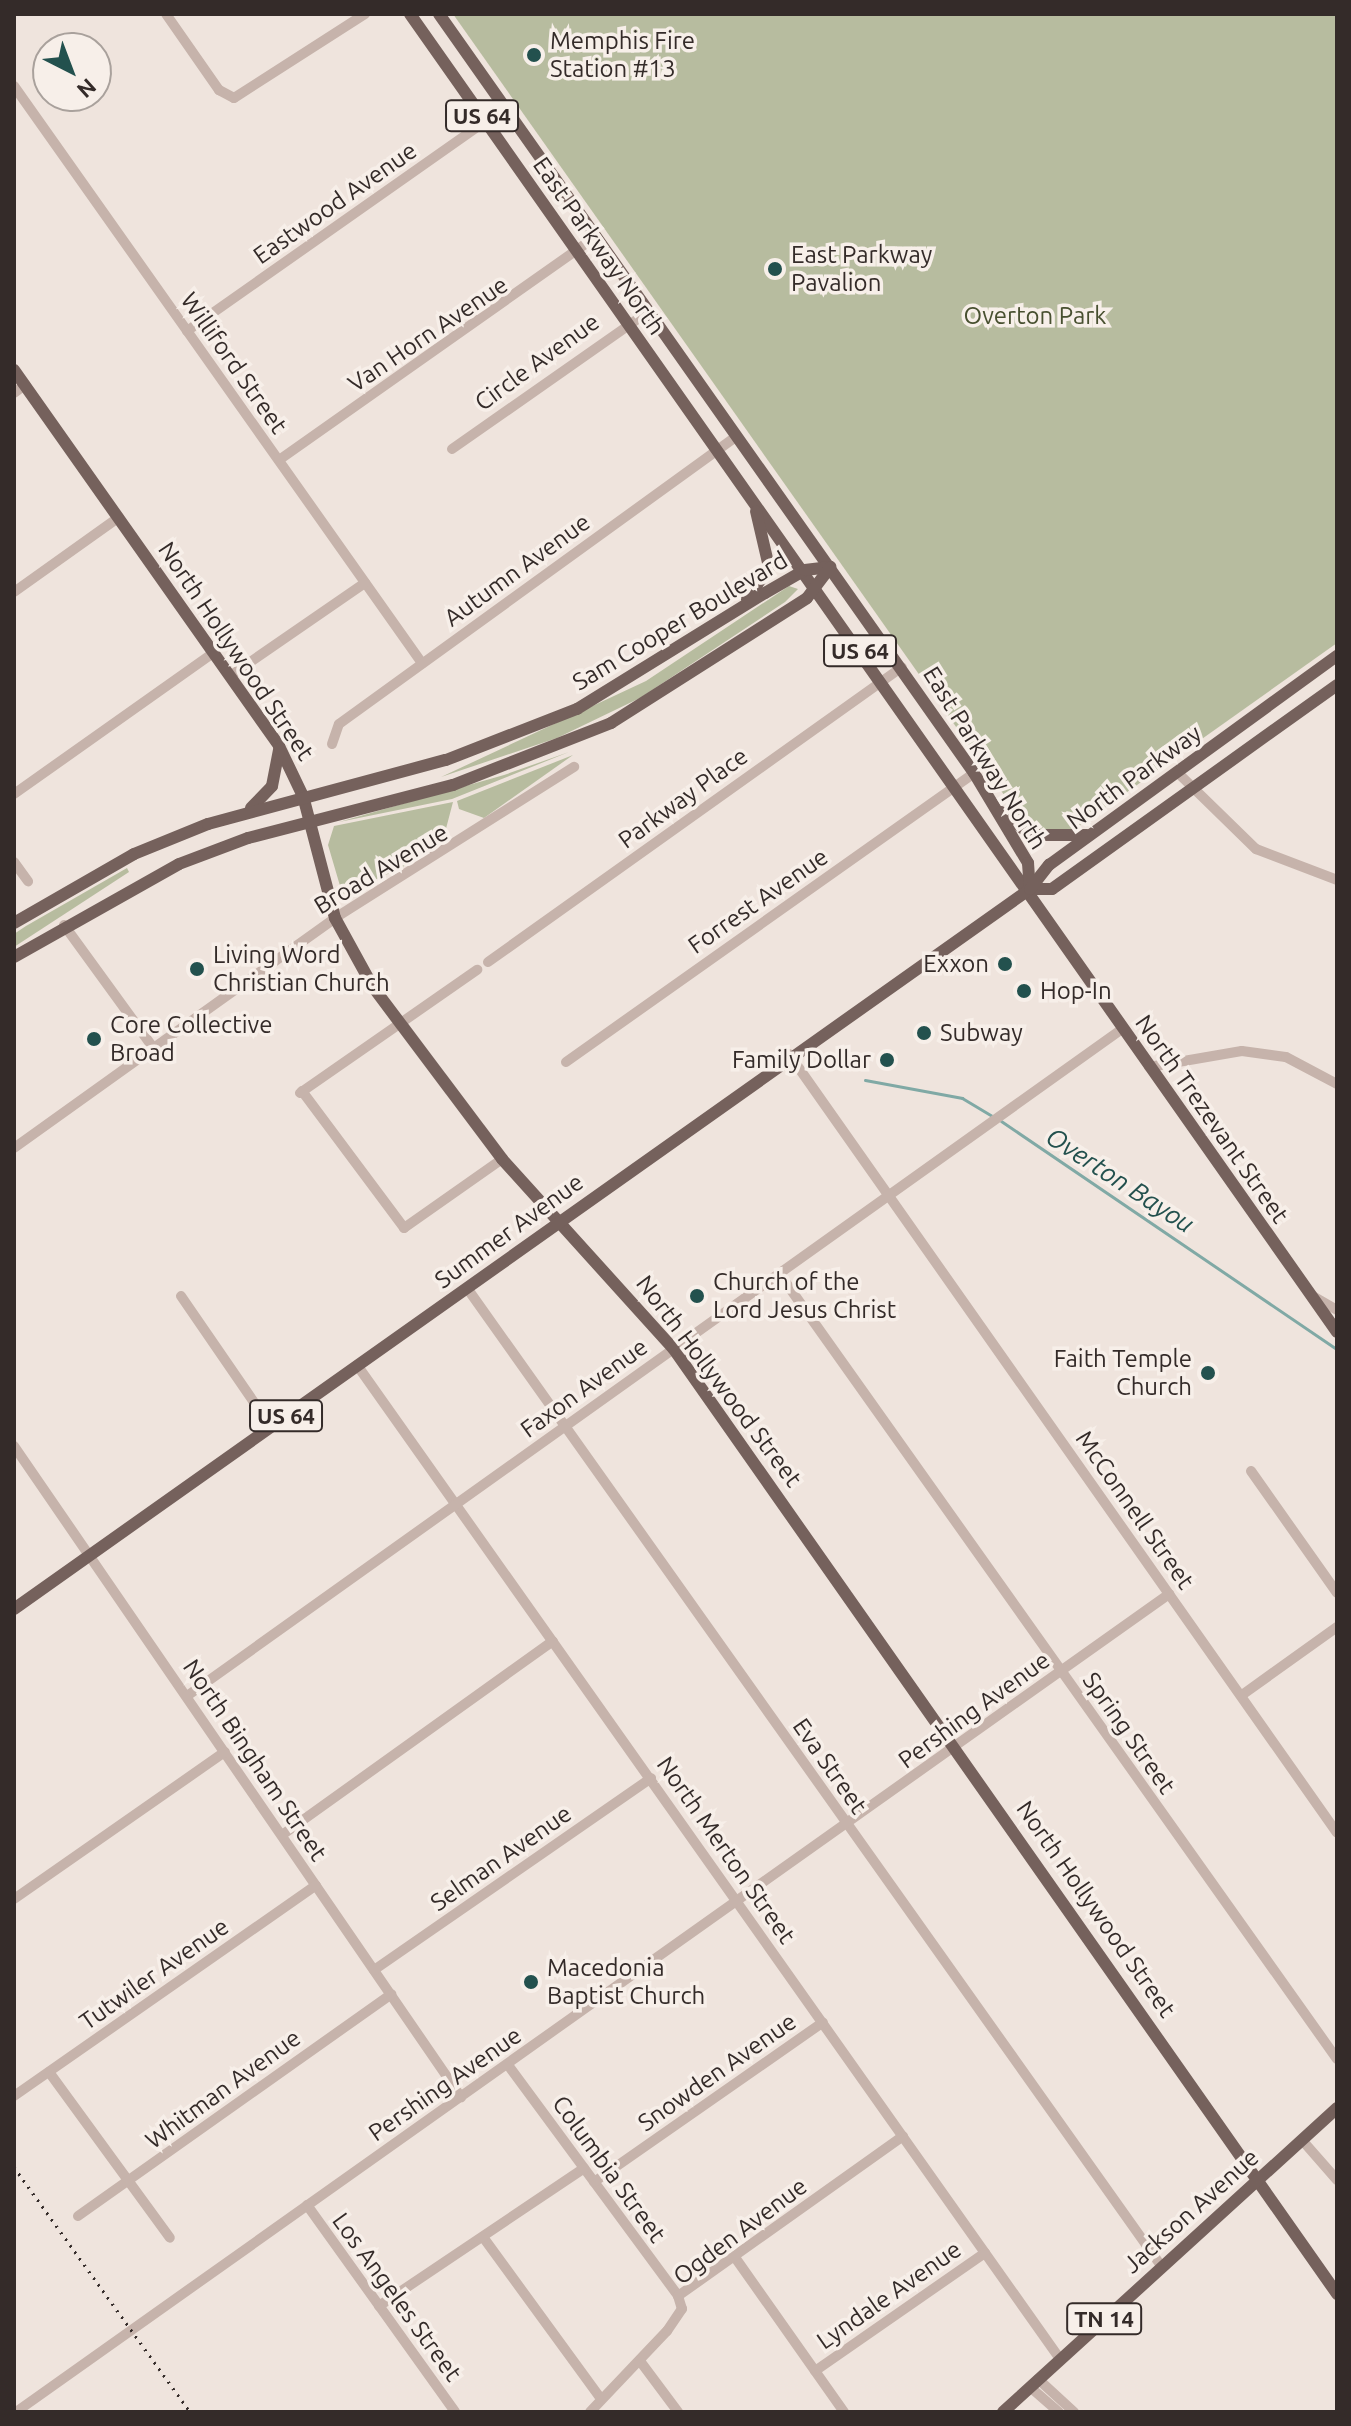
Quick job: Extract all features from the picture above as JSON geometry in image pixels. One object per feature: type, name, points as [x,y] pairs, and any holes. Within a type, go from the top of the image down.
[{"type":"main road","name":"East Parkway North","points":[[410,14],[716,452],[805,570],[952,788],[1030,889]]},
{"type":"main road","name":"East Parkway North","points":[[439,14],[974,773],[1028,863],[1030,889]]},
{"type":"main road","name":"North Hollywood Street","points":[[14,370],[19,389],[119,517],[279,746],[303,796],[335,918],[399,1023],[502,1159],[673,1348],[956,1747],[1337,2294]]},
{"type":"main road","points":[[734,614],[769,567],[750,497]]},
{"type":"main road","name":"Sam Cooper Boulevard","points":[[14,923],[134,854],[243,813],[446,760],[577,709],[805,570],[830,567]]},
{"type":"main road","name":"Sam Cooper Boulevard","points":[[14,957],[64,925],[179,864],[310,822],[453,785],[611,723],[818,590],[830,567]]},
{"type":"main road","name":"North Parkway","points":[[1030,889],[1090,835],[1337,656]]},
{"type":"main road","name":"North Parkway","points":[[1030,889],[1052,889],[1337,685]]},
{"type":"main road","points":[[243,813],[272,786],[279,746]]},
{"type":"main road","points":[[996,808],[1032,835],[1090,835]]},
{"type":"main road","name":"North Trezevant Street","points":[[1030,889],[1122,1029],[1337,1332]]},
{"type":"main road","name":"Summer Avenue","points":[[14,1609],[560,1224],[789,1054],[1030,889]]},
{"type":"main road","name":"Jackson Avenue","points":[[1003,2412],[1337,2108]]},
{"type":"street","points":[[166,14],[219,90],[234,98],[365,14]]},
{"type":"street","name":"Williford Street","points":[[14,86],[422,663]]},
{"type":"street","name":"Eastwood Avenue","points":[[187,331],[506,107]]},
{"type":"street","name":"Van Horn Avenue","points":[[279,460],[580,254],[596,236]]},
{"type":"street","name":"Circle Avenue","points":[[452,449],[625,322],[649,311]]},
{"type":"street","name":"Autumn Avenue","points":[[332,744],[339,724],[737,436]]},
{"type":"street","points":[[14,592],[119,517]]},
{"type":"street","points":[[230,676],[365,583]]},
{"type":"street","points":[[14,794],[213,653]]},
{"type":"street","name":"Parkway Place","points":[[488,962],[902,667]]},
{"type":"street","name":"Broad Avenue","points":[[14,1148],[335,918],[405,880],[574,767]]},
{"type":"street","name":"Forrest Avenue","points":[[566,1062],[974,773]]},
{"type":"street","points":[[1178,773],[1191,790],[1256,849],[1337,880]]},
{"type":"street","points":[[14,862],[28,881]]},
{"type":"street","points":[[64,925],[154,1049]]},
{"type":"street","points":[[477,970],[300,1092],[404,1228],[502,1159]]},
{"type":"street","name":"Faxon Avenue","points":[[187,1696],[1122,1029]]},
{"type":"street","points":[[1149,1067],[1242,1051],[1286,1057],[1337,1084]]},
{"type":"street","name":"McConnell Street","points":[[789,1054],[1337,1833]]},
{"type":"street","name":"Spring Street","points":[[779,1273],[1337,2059]]},
{"type":"street","name":"Eva Street","points":[[467,1288],[1162,2267]]},
{"type":"street","points":[[1310,1294],[1337,1310]]},
{"type":"street","points":[[181,1296],[271,1427]]},
{"type":"street","name":"North Merton Street","points":[[357,1365],[1060,2359]]},
{"type":"street","name":"North Bingham Street","points":[[14,1446],[461,2097]]},
{"type":"street","points":[[1251,1471],[1337,1593]]},
{"type":"street","name":"Pershing Avenue","points":[[16,2412],[739,1903],[1169,1594]]},
{"type":"street","points":[[1242,1695],[1337,1627]]},
{"type":"street","points":[[282,1835],[553,1641]]},
{"type":"street","points":[[14,1899],[225,1752]]},
{"type":"street","name":"Selman Avenue","points":[[374,1970],[651,1778]]},
{"type":"street","name":"Tutwiler Avenue","points":[[14,2096],[316,1885]]},
{"type":"street","name":"Whitman Avenue","points":[[78,2216],[391,1994]]},
{"type":"street","name":"Snowden Avenue","points":[[594,2182],[823,2022]]},
{"type":"street","name":"Columbia Street","points":[[508,2065],[678,2296]]},
{"type":"street","points":[[49,2072],[131,2180],[170,2238]]},
{"type":"street","name":"Ogden Avenue","points":[[590,2412],[640,2361],[682,2309],[678,2296],[903,2136]]},
{"type":"street","points":[[1302,2140],[1337,2180]]},
{"type":"street","points":[[379,2306],[584,2168]]},
{"type":"street","name":"Los Angeles Street","points":[[307,2205],[455,2412]]},
{"type":"street","points":[[483,2237],[601,2399]]},
{"type":"street","name":"Lyndale Avenue","points":[[815,2371],[985,2253]]},
{"type":"street","points":[[734,2256],[844,2412]]},
{"type":"street","points":[[640,2361],[678,2412]]},
{"type":"street","points":[[1034,2383],[1059,2412]]},
{"type":"street","points":[[1034,2383],[1074,2412]]},
{"type":"green space","name":"Overton Park","points":[[453,14],[1337,14],[1337,643],[1075,829],[1043,834],[1026,826]]},
{"type":"green space","points":[[789,586],[798,589],[785,602],[640,698],[557,738],[441,777],[646,681]]},
{"type":"green space","points":[[569,752],[452,799],[339,822],[504,775]]},
{"type":"green space","points":[[573,755],[484,818],[459,809],[457,801]]},
{"type":"green space","points":[[453,802],[443,840],[401,868],[357,888],[351,881],[343,896],[328,845],[334,826]]},
{"type":"green space","points":[[127,868],[129,872],[14,947],[14,934]]},
{"type":"waterway","name":"Overton Bayou","points":[[865,1080],[962,1098],[994,1117]]},
{"type":"waterway","name":"Overton Bayou","points":[[1001,1121],[1337,1349]]},
{"type":"railway","points":[[14,2167],[190,2412]]},
{"type":"place","name":"Memphis Fire Station #13","points":[[534,55]]},
{"type":"place","name":"East Parkway Pavalion","points":[[775,269]]},
{"type":"place","name":"Exxon","points":[[1005,964]]},
{"type":"place","name":"Living Word Christian Church","points":[[197,969]]},
{"type":"place","name":"Hop-In","points":[[1024,991]]},
{"type":"place","name":"Subway","points":[[924,1033]]},
{"type":"place","name":"Core Collective Broad","points":[[94,1039]]},
{"type":"place","name":"Family Dollar","points":[[887,1060]]},
{"type":"place","name":"Church of the Lord Jesus Christ","points":[[697,1296]]},
{"type":"place","name":"Faith Temple Church","points":[[1208,1373]]},
{"type":"place","name":"Macedonia Baptist Church","points":[[531,1982]]}]
